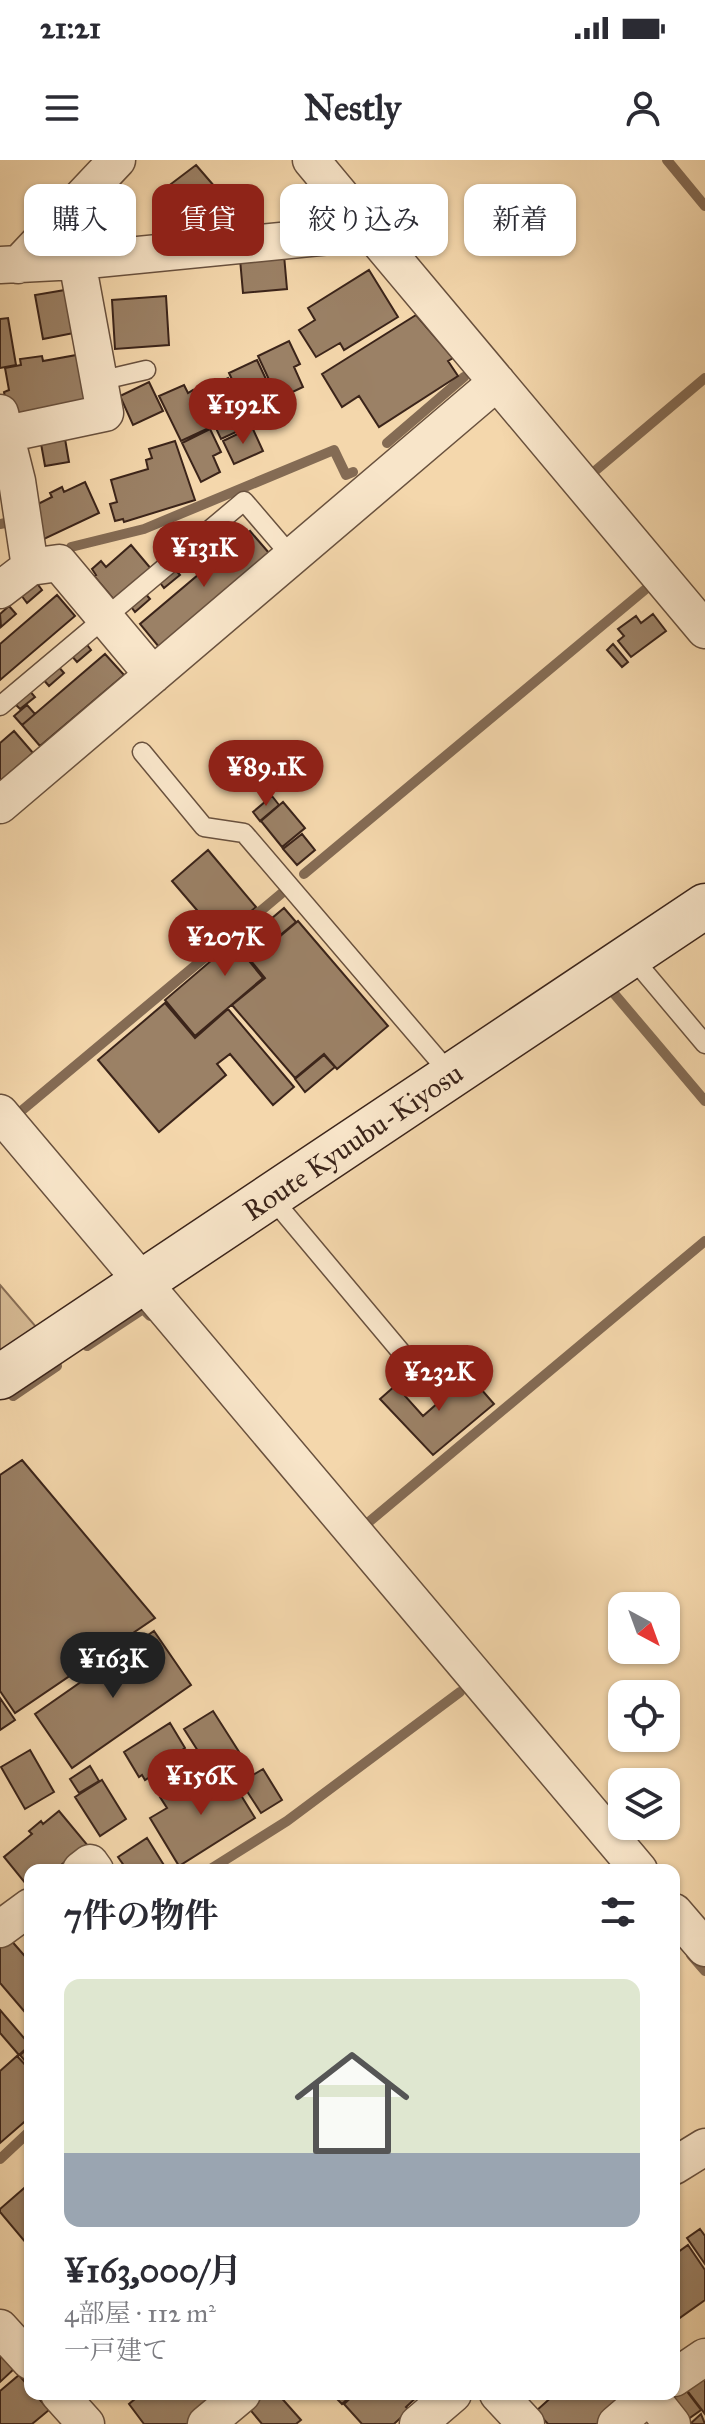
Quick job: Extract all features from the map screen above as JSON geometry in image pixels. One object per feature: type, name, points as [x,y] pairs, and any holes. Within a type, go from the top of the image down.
[{"type":"main road","name":"Route Kyuubu-Kiyosu","points":[[0,1377],[705,906]]},
{"type":"street","points":[[9,265],[117,160]]},
{"type":"street","points":[[311,160],[331,184]]},
{"type":"street","points":[[9,265],[280,241]]},
{"type":"street","points":[[391,256],[705,630]]},
{"type":"street","points":[[30,567],[17,481],[3,424],[105,413],[77,261]]},
{"type":"street","points":[[0,805],[497,382]]},
{"type":"street","points":[[0,590],[30,567],[59,563],[153,675]]},
{"type":"street","points":[[0,1113],[634,1864]]},
{"type":"street","points":[[0,1929],[24,1911]]},
{"type":"street","points":[[680,1919],[705,1948]]},
{"type":"street","points":[[680,2162],[705,2147]]},
{"type":"street","points":[[0,2328],[24,2354]]},
{"type":"street","points":[[680,2374],[705,2357]]},
{"type":"street","points":[[206,2424],[235,2400]]},
{"type":"street","points":[[418,2424],[446,2400]]},
{"type":"street","points":[[504,2400],[526,2424]]},
{"type":"street","points":[[616,2424],[645,2400]]},
{"type":"street","points":[[662,2400],[672,2424]]},
{"type":"lane","points":[[99,381],[146,370]]},
{"type":"lane","points":[[0,706],[244,501],[292,557]]},
{"type":"lane","points":[[142,752],[204,827],[244,833],[452,1076]]},
{"type":"lane","points":[[631,956],[705,1044]]},
{"type":"lane","points":[[271,1197],[427,1383]]},
{"type":"shaded area","points":[[0,1285],[37,1328],[0,1353]]},
{"type":"building","points":[[196,165],[212,184],[171,184]]},
{"type":"building","points":[[284,256],[287,289],[243,293],[240,259]]},
{"type":"building","points":[[369,270],[398,317],[344,350],[340,343],[316,357],[299,330],[315,320],[308,308]]},
{"type":"building","points":[[71,289],[79,332],[43,339],[35,295]]},
{"type":"building","points":[[166,296],[169,345],[115,349],[112,300]]},
{"type":"building","points":[[416,315],[453,358],[448,361],[458,376],[379,427],[359,396],[342,407],[322,374]]},
{"type":"building","points":[[8,318],[16,365],[0,368],[0,319]]},
{"type":"building","points":[[289,341],[300,364],[294,367],[303,387],[278,399],[258,356]]},
{"type":"building","points":[[82,354],[91,406],[10,423],[4,392],[9,390],[5,368],[21,365],[20,359],[42,356],[43,361]]},
{"type":"building","points":[[257,360],[281,411],[253,424],[229,373]]},
{"type":"building","points":[[228,378],[251,425],[221,439],[199,392]]},
{"type":"building","points":[[149,382],[163,411],[133,425],[120,396]]},
{"type":"building","points":[[184,385],[188,393],[193,390],[211,427],[181,441],[159,396]]},
{"type":"building","points":[[252,427],[263,451],[234,464],[223,441]]},
{"type":"building","points":[[210,429],[221,452],[213,456],[220,472],[201,482],[182,443]]},
{"type":"building","points":[[64,433],[69,462],[45,466],[40,438]]},
{"type":"building","points":[[175,441],[195,500],[124,522],[123,519],[115,521],[110,504],[117,502],[111,480],[148,469],[146,460],[152,458],[149,449]]},
{"type":"building","points":[[85,482],[99,513],[44,539],[30,508],[52,497],[50,493],[62,487],[64,492]]},
{"type":"building","points":[[231,520],[237,527],[222,540],[216,533]]},
{"type":"building","points":[[250,531],[269,553],[159,647],[140,624]]},
{"type":"building","points":[[131,545],[152,570],[115,601],[94,576],[92,569],[101,561],[106,567]]},
{"type":"building","points":[[202,545],[208,552],[194,564],[188,557]]},
{"type":"building","points":[[173,567],[180,575],[164,588],[158,580]]},
{"type":"building","points":[[36,582],[42,590],[27,603],[21,595]]},
{"type":"building","points":[[144,592],[150,599],[135,612],[129,604]]},
{"type":"building","points":[[57,595],[75,616],[0,680],[0,644]]},
{"type":"building","points":[[9,606],[16,614],[1,627],[0,614]]},
{"type":"building","points":[[653,614],[666,631],[631,657],[618,641],[624,636],[618,629],[636,616],[641,623]]},
{"type":"building","points":[[85,642],[91,650],[77,662],[70,654]]},
{"type":"building","points":[[613,644],[628,662],[622,667],[607,650]]},
{"type":"building","points":[[105,654],[124,675],[40,746],[22,725]]},
{"type":"building","points":[[57,665],[64,673],[49,686],[42,678]]},
{"type":"building","points":[[28,689],[35,697],[20,709],[13,702]]},
{"type":"building","points":[[27,705],[35,714],[22,725],[14,716]]},
{"type":"building","points":[[14,731],[33,753],[0,781],[0,743]]},
{"type":"building","points":[[272,796],[279,805],[260,821],[253,812]]},
{"type":"building","points":[[283,802],[305,828],[282,847],[261,821]]},
{"type":"building","points":[[302,834],[315,850],[297,865],[283,849]]},
{"type":"building","points":[[208,850],[256,907],[220,937],[172,881]]},
{"type":"building","points":[[284,908],[296,922],[249,961],[263,978],[195,1036],[165,1000],[233,942],[238,947]]},
{"type":"building","points":[[298,921],[388,1026],[337,1069],[324,1054],[295,1078],[232,1005],[265,978],[251,961]]},
{"type":"building","points":[[165,1003],[195,1038],[228,1009],[294,1087],[273,1105],[230,1054],[217,1064],[226,1075],[159,1132],[98,1060]]},
{"type":"building","points":[[324,1055],[335,1067],[305,1092],[295,1079]]},
{"type":"building","points":[[404,1378],[414,1389],[405,1396],[423,1416],[465,1379],[471,1385],[475,1382],[494,1404],[433,1455],[380,1399]]},
{"type":"building","points":[[22,1460],[155,1618],[15,1713],[0,1691],[0,1475]]},
{"type":"building","points":[[154,1631],[191,1685],[72,1768],[35,1714]]},
{"type":"building","points":[[0,1698],[15,1720],[0,1730]]},
{"type":"building","points":[[213,1711],[241,1755],[212,1773],[184,1729]]},
{"type":"building","points":[[170,1723],[185,1748],[182,1750],[185,1755],[145,1780],[142,1775],[139,1777],[124,1752]]},
{"type":"building","points":[[30,1750],[54,1792],[25,1809],[1,1767]]},
{"type":"building","points":[[90,1766],[99,1781],[79,1793],[70,1779]]},
{"type":"building","points":[[263,1769],[282,1800],[261,1813],[241,1782]]},
{"type":"building","points":[[226,1771],[255,1818],[178,1864],[150,1818],[167,1808],[160,1797],[179,1786],[186,1796]]},
{"type":"building","points":[[102,1780],[126,1819],[100,1836],[75,1797]]},
{"type":"building","points":[[59,1811],[89,1847],[68,1864],[66,1861],[62,1864],[24,1864],[24,1882],[4,1857],[32,1834],[29,1831],[41,1821],[43,1824]]},
{"type":"building","points":[[147,1838],[163,1864],[123,1864],[118,1857]]},
{"type":"building","points":[[9,1938],[24,1955],[24,2011],[0,1983],[0,1946]]},
{"type":"building","points":[[0,2010],[24,2038],[24,2050],[19,2055],[0,2033]]},
{"type":"building","points":[[17,2056],[24,2064],[24,2122],[0,2143],[0,2071]]},
{"type":"building","points":[[24,2188],[24,2241],[0,2212]]},
{"type":"building","points":[[700,2229],[705,2236],[705,2264],[687,2238]]},
{"type":"building","points":[[688,2245],[705,2270],[705,2300],[680,2318],[680,2251]]},
{"type":"building","points":[[0,2353],[14,2369],[0,2382]]},
{"type":"building","points":[[705,2374],[705,2414],[686,2389]]},
{"type":"building","points":[[19,2375],[24,2381],[24,2400],[40,2400],[49,2410],[32,2424],[0,2424],[0,2391]]},
{"type":"building","points":[[685,2389],[701,2410],[684,2422],[669,2401],[680,2400],[680,2393]]},
{"type":"building","points":[[134,2400],[216,2400],[193,2424],[144,2424],[129,2404]]},
{"type":"building","points":[[254,2400],[283,2400],[301,2420],[296,2424],[262,2424],[247,2406]]},
{"type":"building","points":[[348,2400],[414,2400],[406,2407],[409,2410],[394,2424],[362,2424],[344,2404]]},
{"type":"building","points":[[548,2400],[626,2400],[599,2424],[548,2424],[536,2411]]},
{"type":"building","points":[[701,2414],[705,2424],[690,2424]]},
{"type":"waterway","points":[[667,160],[705,206]]},
{"type":"waterway","points":[[387,443],[464,377]]},
{"type":"waterway","points":[[589,476],[705,378]]},
{"type":"waterway","points":[[71,547],[144,529],[334,450],[346,475],[353,472]]},
{"type":"waterway","points":[[0,524],[5,523]]},
{"type":"waterway","points":[[304,874],[653,583]]},
{"type":"waterway","points":[[20,1112],[282,893]]},
{"type":"waterway","points":[[611,990],[705,1101]]},
{"type":"waterway","points":[[364,1526],[705,1241]]},
{"type":"waterway","points":[[87,1346],[143,1309],[150,1316]]},
{"type":"waterway","points":[[13,1396],[57,1366]]},
{"type":"waterway","points":[[219,1864],[287,1821],[460,1692]]},
{"type":"waterway","points":[[691,1955],[705,1971]]},
{"type":"waterway","points":[[0,2159],[24,2137]]}]
